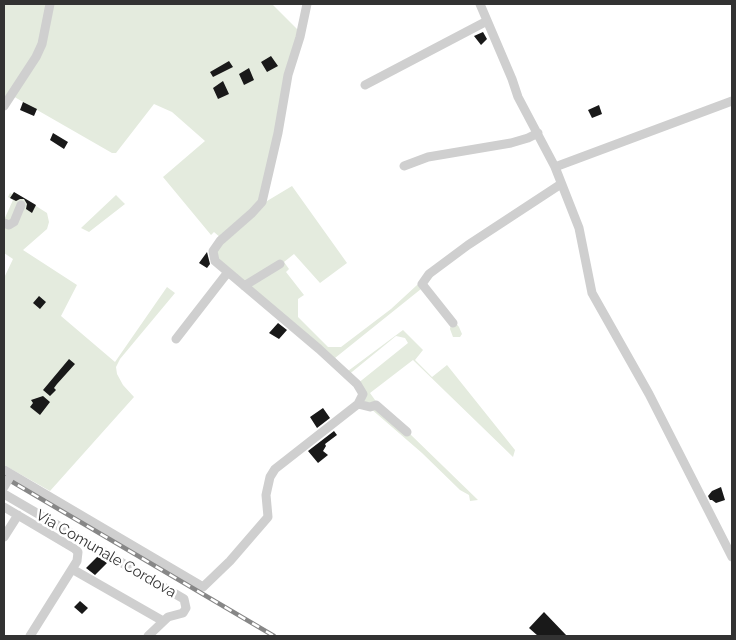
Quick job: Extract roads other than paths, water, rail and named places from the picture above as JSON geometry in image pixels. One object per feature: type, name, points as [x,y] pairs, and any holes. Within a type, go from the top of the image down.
[{"type":"street","points":[[4,106],[36,57],[42,44],[50,4]]},
{"type":"street","points":[[4,487],[8,474],[203,587],[230,561],[268,517],[266,495],[270,477],[275,469],[358,404],[363,394],[357,384],[216,261],[213,251],[220,241],[262,202],[278,133],[288,75],[300,37],[307,4]]},
{"type":"street","points":[[480,4],[518,97],[538,132],[555,168],[579,228],[592,294],[649,394],[732,557]]},
{"type":"street","points":[[364,85],[487,21]]},
{"type":"street","points":[[555,168],[732,101]]},
{"type":"street","points":[[404,166],[428,156],[511,143],[528,138],[538,132]]},
{"type":"street","points":[[453,323],[422,284],[429,274],[468,245],[561,184]]},
{"type":"street","points":[[4,224],[9,225],[14,222],[21,205]]},
{"type":"street","points":[[244,286],[280,264]]},
{"type":"street","points":[[176,339],[228,272]]},
{"type":"street","points":[[358,404],[370,407],[376,405],[407,432]]},
{"type":"street","name":"Via Comunale Cordova","points":[[4,494],[184,599],[186,608],[183,613],[168,617],[148,636]]},
{"type":"street","points":[[4,507],[75,549],[79,557],[30,636]]},
{"type":"street","points":[[4,537],[18,515]]},
{"type":"street","points":[[72,570],[163,621]]},
{"type":"railway","points":[[4,477],[274,636]]}]
